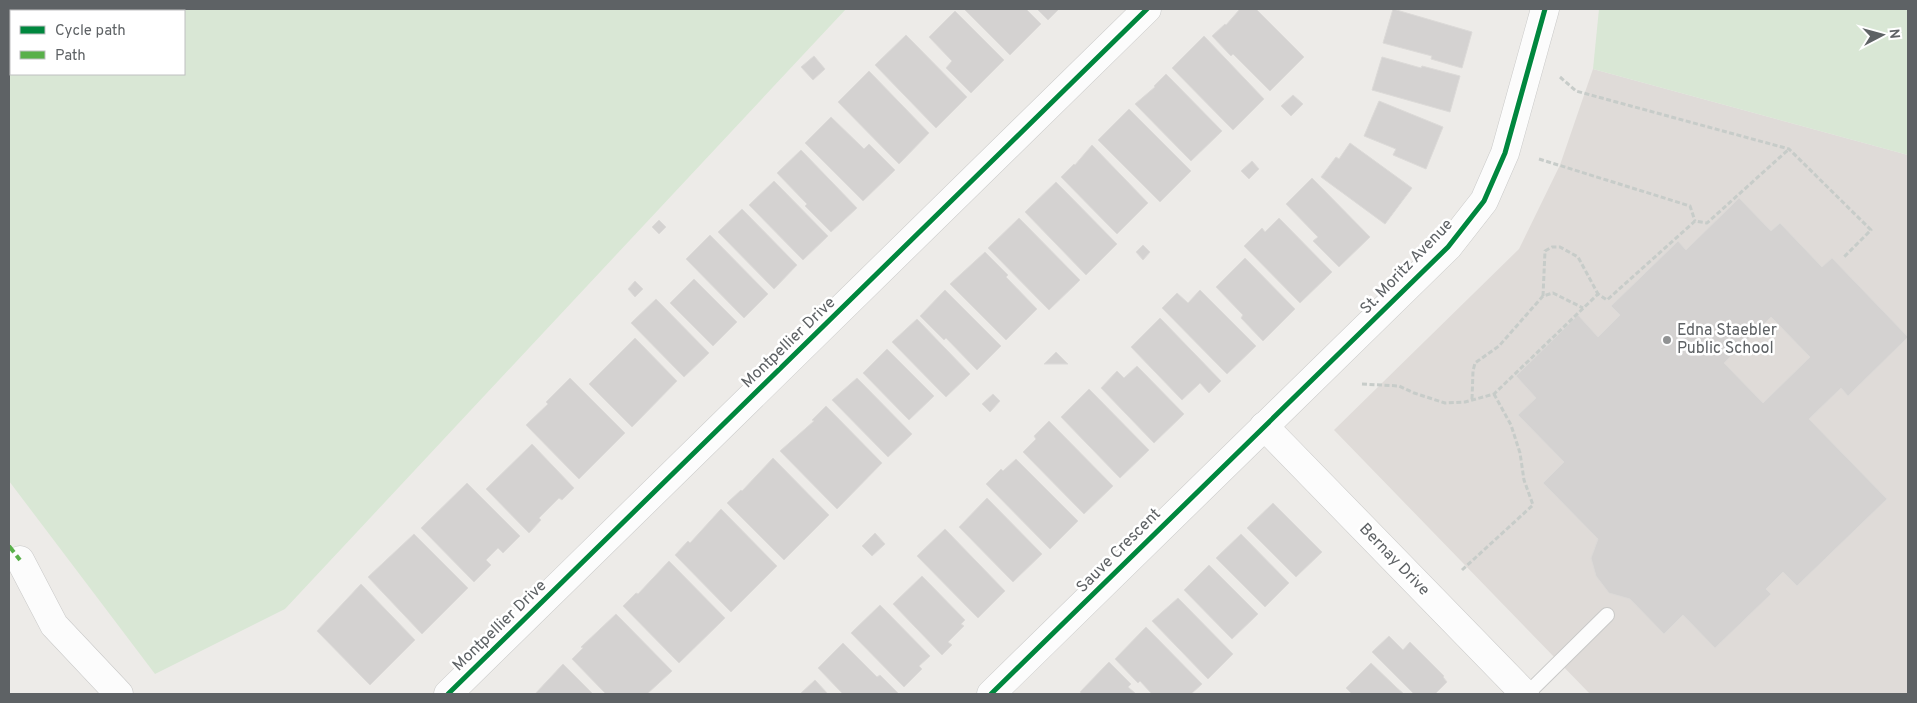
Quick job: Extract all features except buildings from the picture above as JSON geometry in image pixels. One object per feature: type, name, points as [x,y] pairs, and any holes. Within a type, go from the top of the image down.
[{"type":"street","name":"Montpellier Drive","points":[[448,694],[1147,9]]},
{"type":"street","name":"St. Moritz Avenue","points":[[1264,426],[1448,247],[1484,201],[1504,152],[1545,9]]},
{"type":"street","name":"Sauve Crescent","points":[[991,694],[1264,426]]},
{"type":"street","name":"Bernay Drive","points":[[1264,426],[1526,694]]},
{"type":"street","points":[[20,560],[54,625],[119,694]]},
{"type":"lane","points":[[1526,694],[1607,615]]},
{"type":"path","points":[[1560,77],[1576,91],[1789,149],[1871,230],[1844,257]]},
{"type":"path","points":[[1542,296],[1546,251],[1552,247],[1560,247],[1578,257],[1598,294],[1606,300],[1695,222],[1707,223],[1789,149]]},
{"type":"path","points":[[1539,158],[1690,206],[1695,222]]},
{"type":"path","points":[[1472,400],[1472,371],[1475,363],[1499,346],[1542,296],[1553,293],[1584,308]]},
{"type":"path","points":[[1362,384],[1399,386],[1445,403],[1472,400],[1494,394],[1598,294]]},
{"type":"path","points":[[1462,570],[1533,505],[1524,480],[1520,453],[1511,425],[1494,394]]},
{"type":"shaded area","name":"Edna Staebler Public School","points":[[1593,69],[1908,155],[1908,694],[1590,694],[1334,430],[1519,249],[1560,165]]},
{"type":"green space","points":[[9,9],[846,9],[285,609],[155,674],[9,481]]},
{"type":"green space","points":[[1599,9],[1908,9],[1908,155],[1593,69]]},
{"type":"marked path","points":[[9,546],[20,560]]},
{"type":"cycle path","points":[[448,694],[1147,9]]},
{"type":"cycle path","points":[[991,694],[1448,247],[1484,201],[1505,153],[1545,9]]},
{"type":"place","name":"Edna Staebler Public School","points":[[1667,340]]}]
